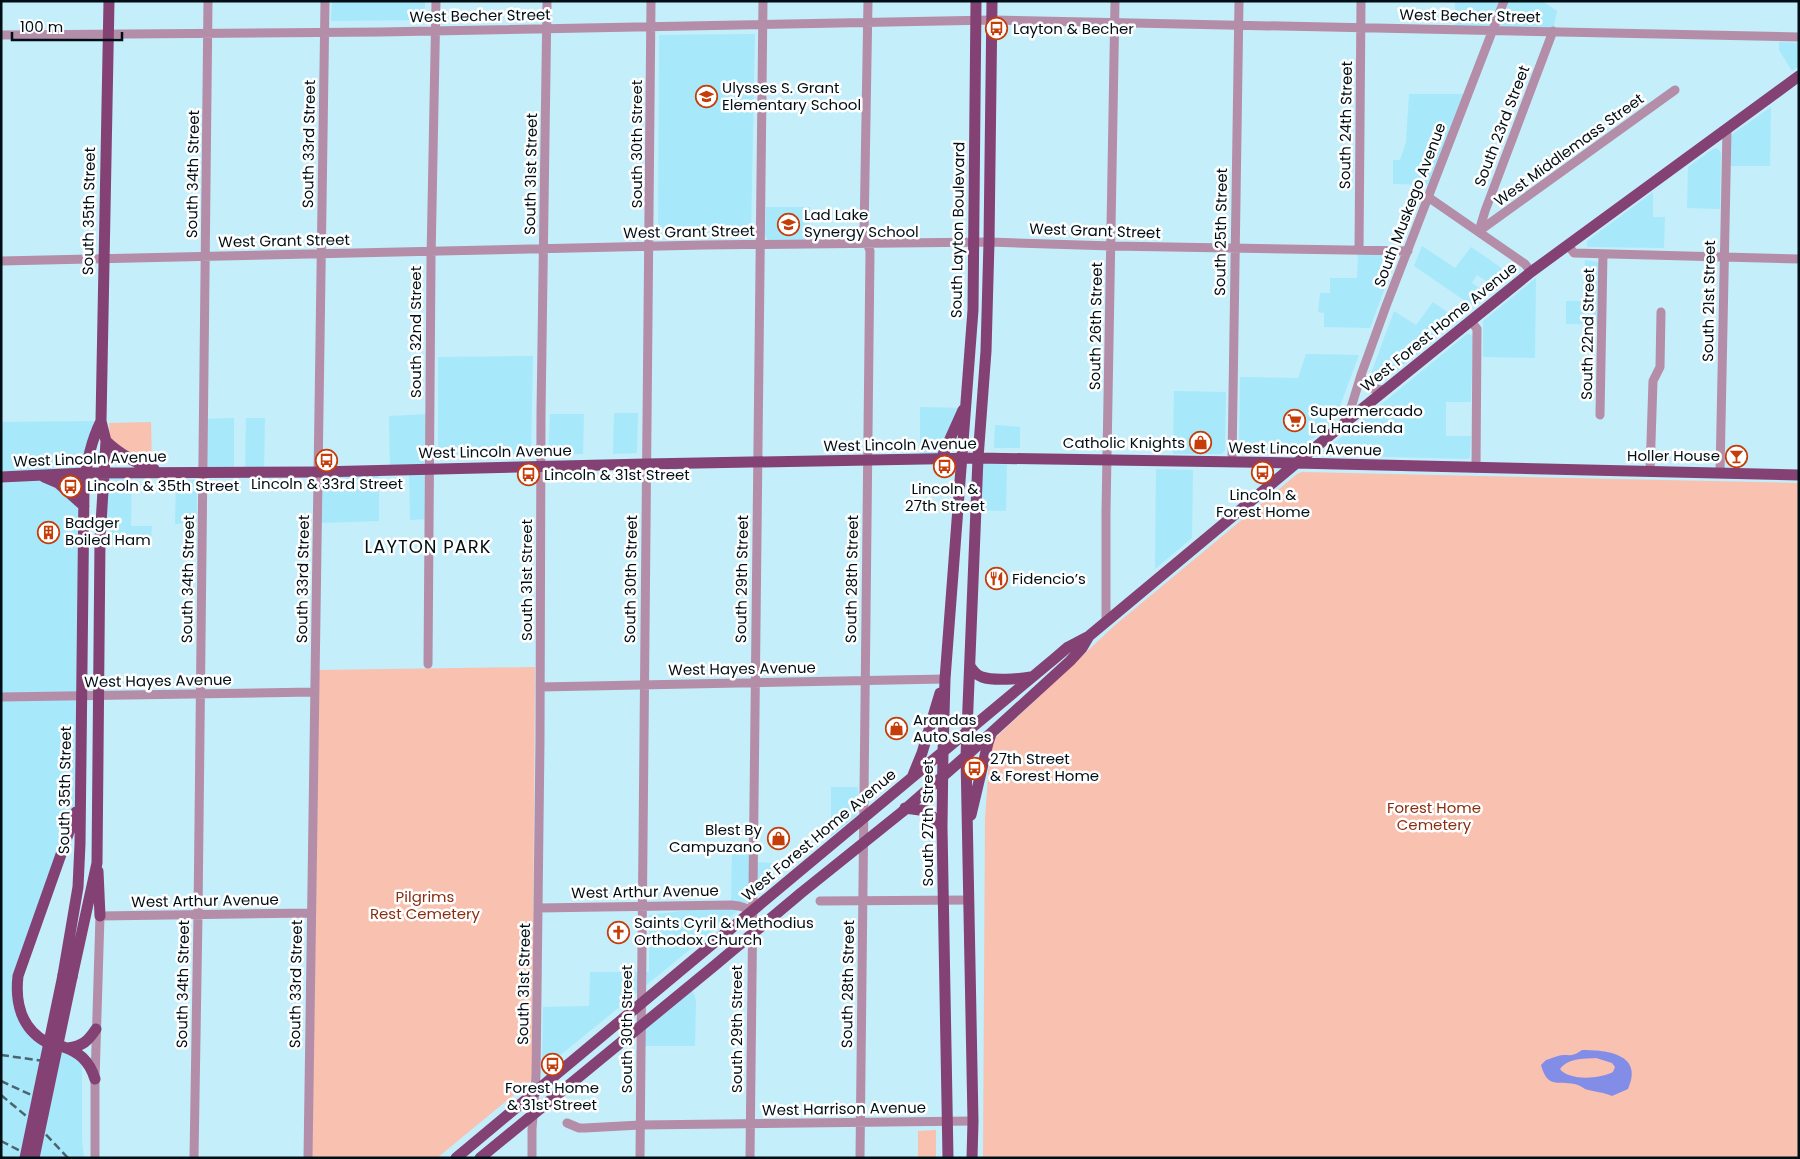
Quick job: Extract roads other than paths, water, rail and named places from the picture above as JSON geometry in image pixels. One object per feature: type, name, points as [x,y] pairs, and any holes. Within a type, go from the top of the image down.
[{"type":"main road","name":"South 35th Street","points":[[25,1158],[97,863],[97,696],[100,540],[106,441],[101,421],[109,1]]},
{"type":"main road","name":"South Layton Boulevard","points":[[962,459],[973,310],[976,1]]},
{"type":"main road","name":"South Layton Boulevard","points":[[978,458],[986,351],[990,242],[992,1]]},
{"type":"main road","name":"West Forest Home Avenue","points":[[456,1158],[1032,676],[1068,647],[1089,636],[1347,421],[1531,272],[1799,76]]},
{"type":"main road","points":[[941,459],[966,401]]},
{"type":"main road","name":"South 35th Street","points":[[34,1158],[68,976],[78,887],[84,506],[86,473],[96,431],[101,421]]},
{"type":"main road","points":[[106,441],[113,448],[143,466],[160,472]]},
{"type":"main road","name":"West Lincoln Avenue","points":[[1,478],[86,473],[318,472],[978,458],[1296,463],[1799,475]]},
{"type":"main road","points":[[972,1158],[973,1121],[966,756],[978,458]]},
{"type":"main road","name":"South 27th Street","points":[[948,1158],[942,827],[943,752],[945,680],[962,459]]},
{"type":"main road","points":[[37,475],[58,483],[84,506]]},
{"type":"main road","name":"West Forest Home Avenue","points":[[480,1158],[863,844],[943,776],[1070,661],[1082,648],[1089,636]]},
{"type":"main road","points":[[970,666],[976,674],[988,678],[1022,679],[1032,676]]},
{"type":"main road","points":[[913,776],[945,680]]},
{"type":"main road","points":[[967,834],[992,731]]},
{"type":"main road","points":[[80,801],[18,976],[16,992],[18,1008],[35,1033],[47,1042],[68,1048],[82,1056],[92,1069],[95,1079]]},
{"type":"main road","points":[[905,808],[927,811],[942,827]]},
{"type":"main road","points":[[97,863],[100,916]]},
{"type":"main road","points":[[68,1048],[83,1045],[96,1029]]},
{"type":"street","name":"South 34th Street","points":[[194,1158],[208,1]]},
{"type":"street","name":"South 33rd Street","points":[[308,1158],[310,913],[325,1]]},
{"type":"street","name":"South 32nd Street","points":[[428,664],[431,252],[436,1]]},
{"type":"street","name":"South 31st Street","points":[[532,1158],[538,908],[547,1]]},
{"type":"street","name":"South 30th Street","points":[[640,1158],[651,1]]},
{"type":"street","name":"South 29th Street","points":[[750,1158],[763,1]]},
{"type":"street","name":"South 28th Street","points":[[860,1158],[870,251],[864,234],[868,1]]},
{"type":"street","name":"South 26th Street","points":[[1106,621],[1115,1]]},
{"type":"street","name":"South 25th Street","points":[[1232,462],[1239,1]]},
{"type":"street","name":"South 24th Street","points":[[1358,250],[1361,1]]},
{"type":"street","name":"South Muskego Avenue","points":[[1347,421],[1361,375],[1504,1]]},
{"type":"street","name":"West Becher Street","points":[[1,35],[436,31],[992,20],[1799,37]]},
{"type":"street","name":"South 23rd Street","points":[[1479,231],[1484,211],[1553,31]]},
{"type":"street","name":"West Middlemass Street","points":[[1479,231],[1676,90]]},
{"type":"street","name":"South 21st Street","points":[[1720,473],[1727,129]]},
{"type":"street","points":[[1428,197],[1479,231],[1524,264],[1531,272]]},
{"type":"street","name":"West Grant Street","points":[[1,261],[650,246],[974,242],[1408,251]]},
{"type":"street","points":[[1568,245],[1574,253],[1799,259]]},
{"type":"street","name":"South 22nd Street","points":[[1600,416],[1603,254]]},
{"type":"street","points":[[1650,472],[1653,381],[1660,367],[1660,312]]},
{"type":"street","points":[[1471,321],[1477,329],[1476,468]]},
{"type":"street","points":[[1361,375],[1363,382],[1371,389],[1385,390]]},
{"type":"street","name":"West Hayes Avenue","points":[[540,687],[945,680]]},
{"type":"street","name":"West Hayes Avenue","points":[[1,697],[315,692]]},
{"type":"street","points":[[820,901],[968,900]]},
{"type":"street","name":"West Arthur Avenue","points":[[538,908],[731,905],[752,910]]},
{"type":"street","name":"West Arthur Avenue","points":[[100,916],[310,913]]},
{"type":"street","points":[[94,1158],[100,916]]},
{"type":"street","name":"West Harrison Avenue","points":[[567,1123],[579,1128],[640,1125],[973,1121]]},
{"type":"water","points":[[1582,1050],[1602,1051],[1620,1056],[1627,1061],[1631,1068],[1632,1077],[1628,1089],[1612,1096],[1585,1089],[1572,1083],[1555,1082],[1547,1078],[1541,1065],[1546,1060],[1578,1053]],"holes":[[[1596,1058],[1612,1063],[1615,1067],[1613,1072],[1585,1078],[1570,1076],[1560,1069],[1571,1061],[1581,1059]]]},
{"type":"railway","points":[[1,1055],[51,1062]]},
{"type":"railway","points":[[1,1081],[40,1099]]},
{"type":"railway","points":[[1,1095],[37,1125],[68,1158]]},
{"type":"railway","points":[[1,1141],[34,1158]]},
{"type":"place","name":"Layton & Becher","points":[[997,29]]},
{"type":"place","name":"Ulysses S. Grant Elementary School","points":[[706,97]]},
{"type":"place","name":"Lad Lake Synergy School","points":[[788,224]]},
{"type":"place","name":"Supermercado La Hacienda","points":[[1294,420]]},
{"type":"place","name":"Catholic Knights","points":[[1201,443]]},
{"type":"place","name":"Holler House","points":[[1736,456]]},
{"type":"place","name":"Lincoln & 33rd Street","points":[[327,461]]},
{"type":"place","name":"Lincoln & 27th Street","points":[[945,466]]},
{"type":"place","name":"Lincoln & Forest Home","points":[[1263,472]]},
{"type":"place","name":"Lincoln & 31st Street","points":[[528,475]]},
{"type":"place","name":"Lincoln & 35th Street","points":[[71,486]]},
{"type":"place","name":"Badger Boiled Ham","points":[[49,532]]},
{"type":"place","name":"Fidencio’s","points":[[996,579]]},
{"type":"place","name":"Arandas Auto Sales","points":[[897,729]]},
{"type":"place","name":"27th Street & Forest Home","points":[[974,768]]},
{"type":"place","name":"Blest By Campuzano","points":[[778,839]]},
{"type":"place","name":"Saints Cyril & Methodius Orthodox Church","points":[[618,932]]},
{"type":"place","name":"Forest Home & 31st Street","points":[[552,1065]]},
{"type":"district","name":"LAYTON PARK","points":[[428,547]]},
{"type":"park label","name":"Forest Home Cemetery","points":[[1434,816]]},
{"type":"park label","name":"Pilgrims Rest Cemetery","points":[[425,906]]}]
